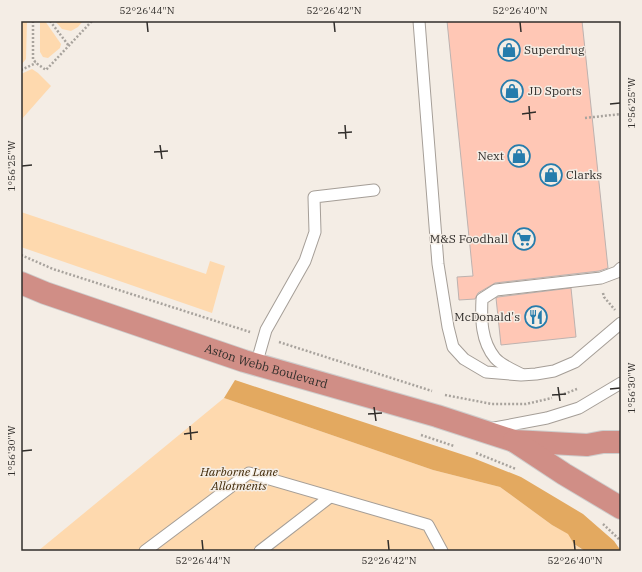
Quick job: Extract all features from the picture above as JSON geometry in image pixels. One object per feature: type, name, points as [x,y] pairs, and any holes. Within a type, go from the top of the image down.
[{"type":"highway","name":"Aston Webb Boulevard","points":[[21,283],[52,296],[256,365],[437,416],[514,441],[587,445],[603,442],[621,442]]},
{"type":"highway","name":"Aston Webb Boulevard","points":[[514,441],[564,474],[621,508]]},
{"type":"lane","points":[[419,21],[439,270],[448,327],[453,347],[464,359],[486,372],[521,375],[554,371],[574,362],[621,322]]},
{"type":"lane","points":[[256,365],[264,337],[305,262],[315,232],[314,197],[374,190]]},
{"type":"lane","points":[[521,375],[495,358],[486,343],[481,320],[482,299],[496,290],[601,278],[617,272],[621,268]]},
{"type":"lane","points":[[483,431],[547,418],[579,408],[621,383]]},
{"type":"lane","points":[[145,551],[249,473],[428,525],[442,551]]},
{"type":"lane","points":[[260,551],[330,497]]},
{"type":"path","points":[[33,21],[33,59],[46,70],[92,21]]},
{"type":"path","points":[[50,21],[69,46]]},
{"type":"path","points":[[21,70],[36,63]]},
{"type":"path","points":[[585,118],[621,114]]},
{"type":"path","points":[[21,254],[53,268],[433,391]]},
{"type":"path","points":[[603,291],[604,297],[617,311]]},
{"type":"path","points":[[439,393],[492,404],[526,404],[558,397],[580,388]]},
{"type":"path","points":[[414,433],[456,446]]},
{"type":"path","points":[[469,450],[522,472]]},
{"type":"path","points":[[600,521],[621,541]]},
{"type":"green space","points":[[21,21],[27,21],[26,59],[21,65]]},
{"type":"green space","points":[[40,21],[45,21],[61,44],[60,48],[48,58],[43,57],[40,52]]},
{"type":"green space","points":[[55,21],[83,21],[78,27],[71,31],[62,29]]},
{"type":"green space","points":[[32,69],[51,86],[21,120],[21,74]]},
{"type":"green space","points":[[21,212],[206,274],[210,261],[225,266],[212,313],[21,247]]},
{"type":"green space","name":"Harborne Lane Allotments","points":[[224,398],[433,470],[500,487],[552,525],[569,534],[574,544],[581,549],[577,551],[38,551]]},
{"type":"shaded area","points":[[235,380],[473,458],[521,477],[583,514],[614,541],[621,551],[585,551],[574,544],[568,534],[552,525],[500,487],[433,470],[224,398]]},
{"type":"building","points":[[447,21],[582,21],[608,268],[599,271],[495,283],[478,293],[475,299],[459,300],[457,277],[473,276]]},
{"type":"building","name":"McDonald's","points":[[571,288],[576,337],[501,345],[496,298]]},
{"type":"place","name":"Superdrug","points":[[509,50]]},
{"type":"place","name":"JD Sports","points":[[512,91]]},
{"type":"place","name":"Next","points":[[519,156]]},
{"type":"place","name":"Clarks","points":[[551,175]]},
{"type":"place","name":"M&S Foodhall","points":[[524,239]]},
{"type":"place","name":"McDonald's","points":[[536,317]]}]
